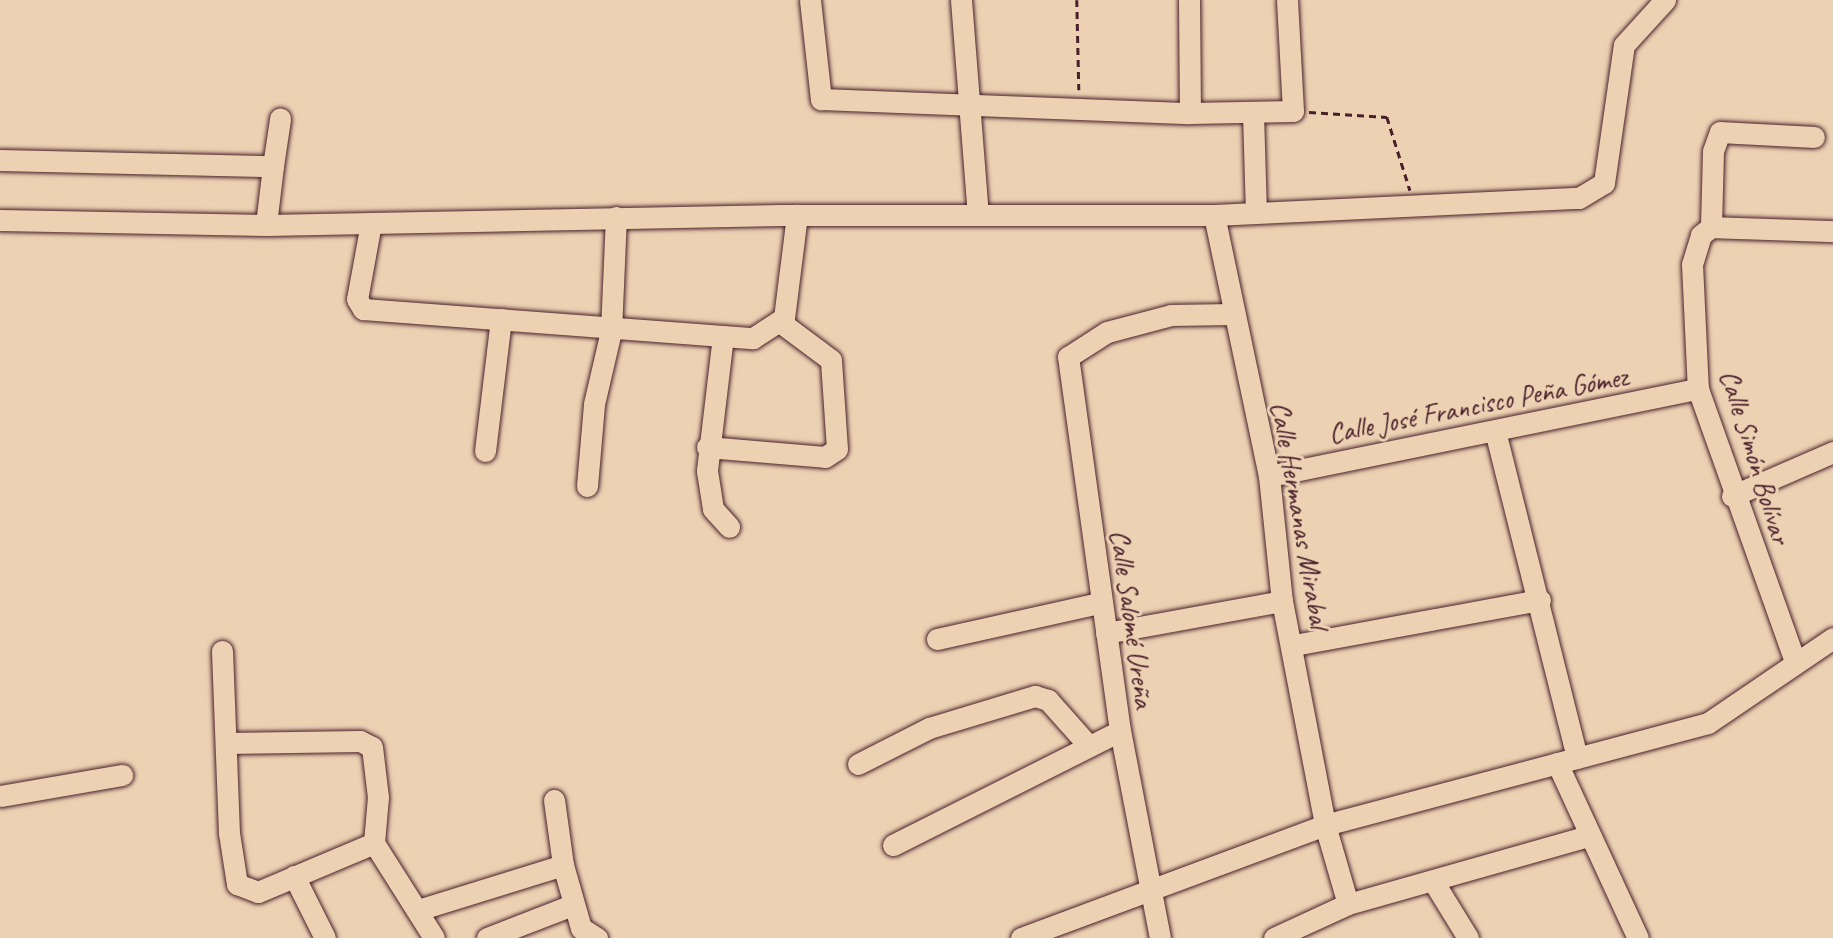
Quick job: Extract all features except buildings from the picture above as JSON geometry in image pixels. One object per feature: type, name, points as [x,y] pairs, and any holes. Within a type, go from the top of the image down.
[{"type":"street","points":[[810,0],[821,99],[969,107],[1190,113],[1293,111],[1287,0]]},
{"type":"street","points":[[961,0],[978,214]]},
{"type":"street","points":[[1189,0],[1190,113]]},
{"type":"street","points":[[0,220],[266,225],[797,215],[1214,215],[1416,206],[1594,193],[1607,165],[1618,59],[1637,24],[1665,0]]},
{"type":"street","points":[[1253,113],[1256,212]]},
{"type":"street","points":[[266,225],[280,119]]},
{"type":"street","points":[[1814,137],[1720,132],[1713,151],[1711,227],[1833,231]]},
{"type":"street","points":[[0,160],[272,166]]},
{"type":"street","points":[[780,322],[797,215]]},
{"type":"street","name":"Calle Hermanas Mirabal","points":[[1214,215],[1269,476],[1282,601],[1293,645],[1325,825],[1348,905]]},
{"type":"street","points":[[587,486],[594,404],[611,331],[616,217]]},
{"type":"street","points":[[371,223],[357,299],[363,309],[501,319],[611,331],[753,338],[780,322]]},
{"type":"street","name":"Calle Simón Bolívar","points":[[1711,227],[1692,264],[1698,389],[1732,496],[1795,661]]},
{"type":"street","name":"Calle Salomé Ureña","points":[[1160,938],[1148,888],[1120,731],[1100,603],[1068,357],[1107,332],[1171,315],[1233,314]]},
{"type":"street","points":[[485,451],[501,319]]},
{"type":"street","points":[[707,447],[825,457],[837,449],[831,360],[780,322]]},
{"type":"street","points":[[723,337],[707,447],[713,509],[729,527]]},
{"type":"street","name":"Calle José Francisco Peña Gómez","points":[[1269,476],[1698,389]]},
{"type":"street","points":[[1495,431],[1540,600],[1567,761],[1589,836],[1638,938]]},
{"type":"street","points":[[1732,496],[1833,452]]},
{"type":"street","points":[[1293,645],[1540,600]]},
{"type":"street","points":[[1106,632],[1282,601]]},
{"type":"street","points":[[937,639],[1100,603]]},
{"type":"street","points":[[1021,938],[1148,888],[1325,825],[1708,723],[1795,661],[1833,638]]},
{"type":"street","points":[[222,651],[237,884],[258,892],[374,843]]},
{"type":"street","points":[[858,764],[929,728],[1035,696],[1048,700],[1088,746]]},
{"type":"street","points":[[893,845],[1120,731]]},
{"type":"street","points":[[226,743],[360,741],[372,747],[378,796],[374,843],[434,938]]},
{"type":"street","points":[[0,796],[122,775]]},
{"type":"street","points":[[554,800],[563,865],[572,905],[581,928],[597,938]]},
{"type":"street","points":[[1274,938],[1320,930],[1348,905],[1589,836]]},
{"type":"street","points":[[418,911],[563,865]]},
{"type":"street","points":[[294,876],[325,938]]},
{"type":"street","points":[[1433,881],[1468,938]]},
{"type":"street","points":[[487,938],[572,905]]},
{"type":"path","points":[[1077,0],[1079,111]]},
{"type":"path","points":[[1293,111],[1387,117],[1416,206]]}]
